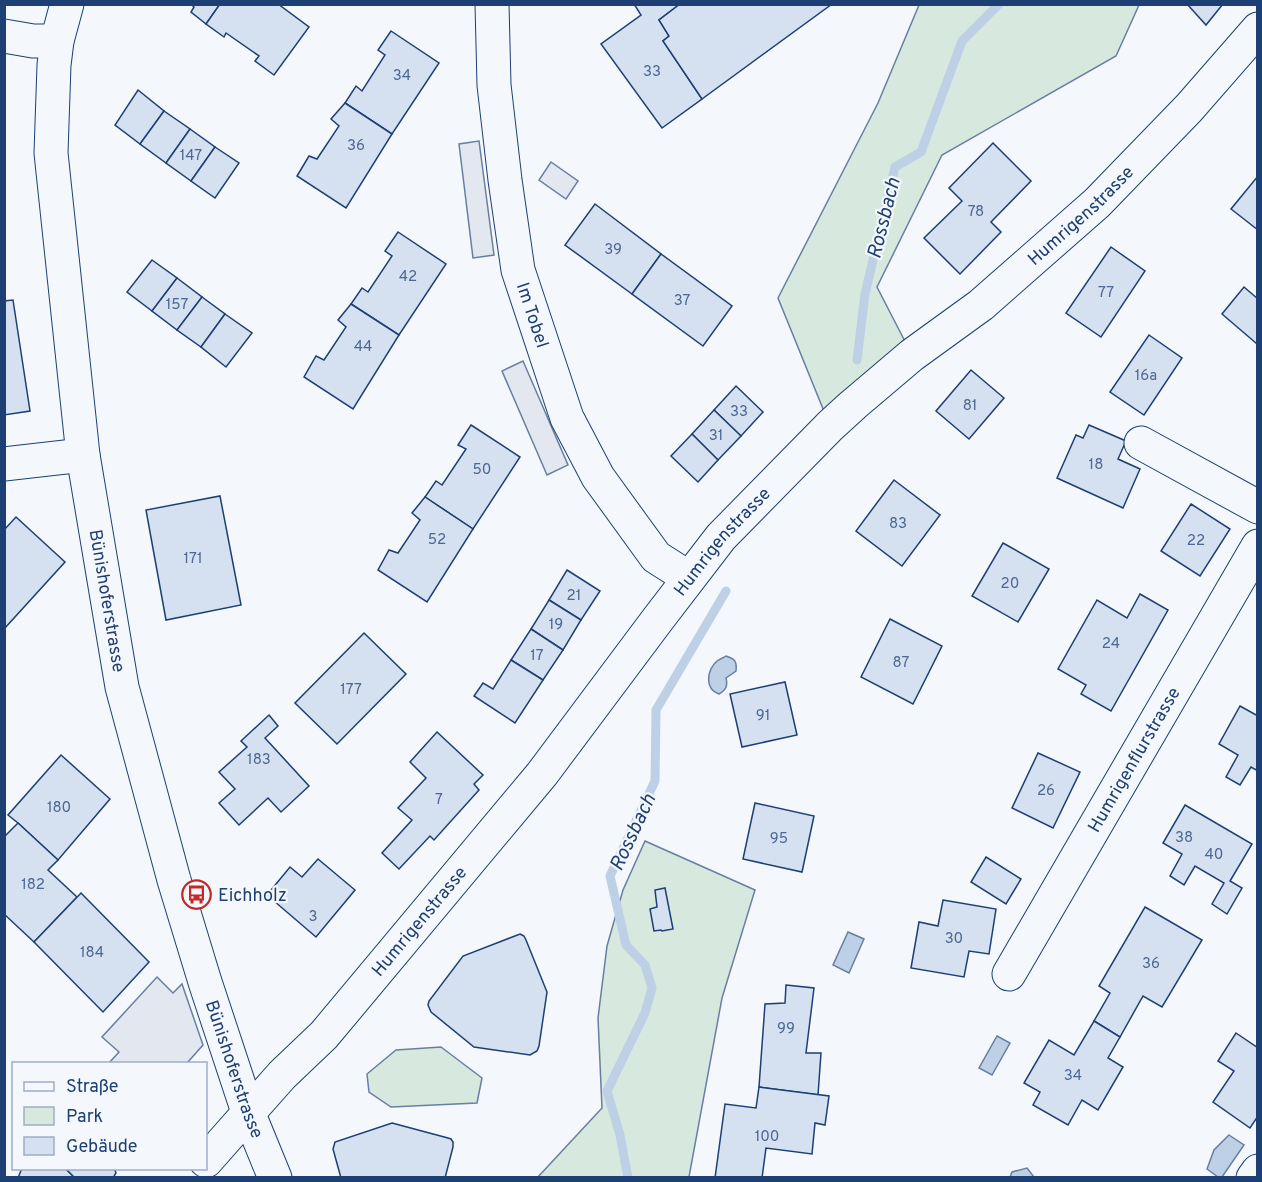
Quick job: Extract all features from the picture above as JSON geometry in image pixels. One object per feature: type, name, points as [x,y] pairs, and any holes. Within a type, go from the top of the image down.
[{"type":"street","name":"Bünishoferstrasse","points":[[67,4],[57,41],[54,65],[51,153],[83,455],[122,687],[174,880],[205,982],[248,1112],[275,1178]]},
{"type":"street","name":"Im Tobel","points":[[492,4],[494,85],[518,270],[567,418],[598,477],[656,557],[689,578]]},
{"type":"street","name":"Humrigenstrasse","points":[[207,1160],[282,1075],[324,1035],[542,774],[721,537],[845,412],[912,355],[981,305],[1097,203],[1189,108],[1257,30]]},
{"type":"street","points":[[4,36],[33,41],[57,41]]},
{"type":"street","points":[[1141,443],[1257,507]]},
{"type":"street","points":[[4,464],[83,455]]},
{"type":"street","name":"Humrigenflurstrasse","points":[[1009,974],[1257,546]]},
{"type":"street","points":[[1253,1178],[1257,1171]]},
{"type":"green space","points":[[919,5],[1139,5],[1116,56],[942,155],[877,287],[912,355],[830,426],[778,298],[878,103]]},
{"type":"green space","points":[[645,841],[755,890],[722,998],[689,1177],[537,1178],[602,1108],[598,1018],[607,946],[623,890]]},
{"type":"green space","points":[[441,1047],[482,1078],[477,1103],[391,1107],[369,1092],[367,1074],[396,1050]]},
{"type":"shaded area","points":[[479,141],[494,255],[473,258],[459,144]]},
{"type":"shaded area","points":[[551,162],[578,181],[566,199],[539,180]]},
{"type":"shaded area","points":[[523,361],[568,465],[547,475],[502,371]]},
{"type":"shaded area","points":[[157,977],[173,993],[182,984],[203,1045],[188,1062],[110,1062],[119,1052],[102,1037]]},
{"type":"water","points":[[726,656],[735,661],[736,671],[726,678],[726,688],[719,694],[714,692],[709,684],[709,674],[717,661]]},
{"type":"water","points":[[848,932],[864,939],[849,973],[833,965]]},
{"type":"water","points":[[997,1036],[1010,1043],[992,1075],[979,1068]]},
{"type":"water","points":[[1229,1135],[1244,1145],[1222,1177],[1218,1177],[1207,1169],[1214,1150]]},
{"type":"water","points":[[1027,1168],[1034,1177],[1010,1177],[1012,1172]]},
{"type":"building","points":[[191,4],[220,4],[206,24],[191,12],[194,7]]},
{"type":"building","points":[[220,4],[278,4],[309,27],[274,75],[255,61],[259,56],[226,33],[224,37],[206,24]]},
{"type":"building","points":[[634,4],[680,4],[659,20],[669,36],[663,41],[702,99],[662,128],[601,44],[641,15]]},
{"type":"building","points":[[680,4],[832,4],[702,99],[663,41],[669,36],[659,20]]},
{"type":"building","points":[[1187,4],[1223,4],[1206,25]]},
{"type":"building","points":[[391,31],[439,63],[392,134],[345,103],[356,86],[362,91],[385,55],[378,50]]},
{"type":"building","points":[[138,90],[164,111],[140,144],[115,125]]},
{"type":"building","points":[[345,103],[392,134],[346,208],[297,176],[309,156],[317,159],[339,126],[331,119]]},
{"type":"building","points":[[164,111],[190,129],[166,163],[140,144]]},
{"type":"building","points":[[190,129],[215,147],[191,181],[166,163]]},
{"type":"building","points":[[993,143],[1031,181],[991,222],[1001,232],[960,274],[924,238],[962,201],[949,188]]},
{"type":"building","points":[[215,147],[239,163],[215,198],[191,181]]},
{"type":"building","points":[[1258,176],[1258,230],[1231,209]]},
{"type":"building","points":[[595,204],[661,254],[632,294],[565,245]]},
{"type":"building","points":[[398,232],[446,264],[399,335],[351,304],[362,288],[368,292],[392,256],[385,251]]},
{"type":"building","points":[[1111,247],[1145,271],[1101,337],[1066,313]]},
{"type":"building","points":[[661,254],[732,306],[703,346],[632,294]]},
{"type":"building","points":[[152,260],[177,278],[152,311],[127,292]]},
{"type":"building","points":[[177,278],[202,297],[177,330],[152,311]]},
{"type":"building","points":[[1244,287],[1258,299],[1257,344],[1222,314]]},
{"type":"building","points":[[202,297],[225,314],[201,347],[177,330]]},
{"type":"building","points":[[13,300],[30,411],[4,415],[4,301]]},
{"type":"building","points":[[351,304],[399,335],[353,409],[304,377],[316,356],[324,360],[346,327],[338,320]]},
{"type":"building","points":[[225,314],[252,333],[226,367],[201,347]]},
{"type":"building","points":[[1149,335],[1182,358],[1144,415],[1110,392]]},
{"type":"building","points":[[971,370],[1004,398],[969,439],[936,411]]},
{"type":"building","points":[[736,386],[763,412],[741,436],[714,410]]},
{"type":"building","points":[[714,410],[741,436],[718,460],[692,434]]},
{"type":"building","points":[[471,425],[520,457],[473,529],[425,497],[436,481],[442,485],[466,449],[458,445]]},
{"type":"building","points":[[1089,425],[1126,441],[1118,459],[1140,469],[1123,508],[1057,478],[1076,435],[1083,438]]},
{"type":"building","points":[[692,434],[718,460],[698,482],[671,456]]},
{"type":"building","points":[[894,480],[940,515],[902,566],[856,531]]},
{"type":"building","points":[[220,496],[241,605],[166,620],[146,510]]},
{"type":"building","points":[[425,497],[473,529],[427,602],[378,570],[389,550],[398,553],[420,520],[412,513]]},
{"type":"building","points":[[1191,504],[1230,529],[1200,576],[1161,551]]},
{"type":"building","points":[[16,517],[65,562],[4,629],[4,530]]},
{"type":"building","points":[[1003,543],[1049,569],[1018,622],[972,596]]},
{"type":"building","points":[[567,570],[600,591],[581,620],[549,600]]},
{"type":"building","points":[[1140,594],[1168,610],[1111,711],[1081,694],[1086,685],[1058,669],[1097,600],[1127,618]]},
{"type":"building","points":[[549,600],[581,620],[563,650],[531,629]]},
{"type":"building","points":[[890,619],[942,646],[913,704],[861,677]]},
{"type":"building","points":[[531,629],[563,650],[543,680],[511,660]]},
{"type":"building","points":[[364,633],[406,674],[337,744],[295,703]]},
{"type":"building","points":[[511,660],[543,680],[515,723],[474,696],[483,683],[493,689]]},
{"type":"building","points":[[785,682],[797,735],[742,747],[730,694]]},
{"type":"building","points":[[1240,706],[1258,716],[1258,771],[1251,767],[1240,785],[1226,777],[1238,755],[1219,744]]},
{"type":"building","points":[[269,715],[278,726],[265,738],[309,786],[281,812],[268,798],[239,825],[219,803],[235,789],[219,772],[247,747],[241,741]]},
{"type":"building","points":[[437,732],[483,775],[474,784],[479,790],[434,840],[430,836],[399,869],[382,853],[412,820],[398,808],[426,778],[410,762]]},
{"type":"building","points":[[1038,753],[1080,772],[1053,828],[1012,808]]},
{"type":"building","points":[[61,755],[110,799],[58,860],[8,815]]},
{"type":"building","points":[[755,803],[814,816],[802,872],[743,859]]},
{"type":"building","points":[[1185,805],[1252,844],[1230,881],[1242,888],[1227,914],[1212,904],[1224,883],[1195,866],[1184,885],[1170,876],[1182,854],[1163,843]]},
{"type":"building","points":[[18,823],[58,860],[48,870],[77,897],[34,942],[4,914],[4,837]]},
{"type":"building","points":[[986,857],[1021,879],[1006,904],[971,882]]},
{"type":"building","points":[[318,859],[355,890],[316,937],[267,895],[290,867],[302,877]]},
{"type":"building","points":[[665,888],[673,929],[654,931],[650,909],[657,907],[655,890]]},
{"type":"building","points":[[81,893],[149,962],[103,1012],[34,942]]},
{"type":"building","points":[[943,900],[996,909],[989,954],[969,951],[964,977],[911,968],[919,922],[938,926]]},
{"type":"building","points":[[1145,907],[1202,940],[1162,1007],[1143,996],[1120,1037],[1094,1021],[1110,993],[1099,986]]},
{"type":"building","points":[[520,934],[526,940],[547,992],[537,1051],[530,1055],[474,1047],[431,1012],[429,1001],[463,956]]},
{"type":"building","points":[[786,985],[814,988],[806,1053],[821,1053],[818,1095],[759,1087],[765,1004],[785,1003]]},
{"type":"building","points":[[1094,1021],[1120,1037],[1108,1058],[1123,1067],[1098,1110],[1082,1100],[1068,1125],[1033,1105],[1040,1092],[1024,1083],[1049,1040],[1074,1055]]},
{"type":"building","points":[[1236,1033],[1258,1048],[1258,1116],[1250,1128],[1213,1102],[1234,1071],[1218,1061]]},
{"type":"building","points":[[759,1087],[829,1096],[825,1125],[815,1123],[812,1154],[766,1148],[762,1178],[715,1178],[725,1104],[756,1108]]},
{"type":"building","points":[[392,1123],[451,1139],[453,1147],[445,1178],[341,1178],[333,1149],[335,1142]]},
{"type":"building","points":[[21,1170],[67,1170],[75,1178],[18,1178]]},
{"type":"building","points":[[67,1170],[115,1170],[116,1173],[113,1178],[75,1178]]},
{"type":"waterway","name":"Rossbach","points":[[857,360],[865,294],[895,167],[921,152],[962,41],[999,4]]},
{"type":"waterway","name":"Rossbach","points":[[628,1178],[620,1135],[607,1091],[645,1013],[652,988],[645,965],[626,945],[610,876],[655,781],[656,710],[726,591]]},
{"type":"place","name":"Eichholz","points":[[197,895]]}]
